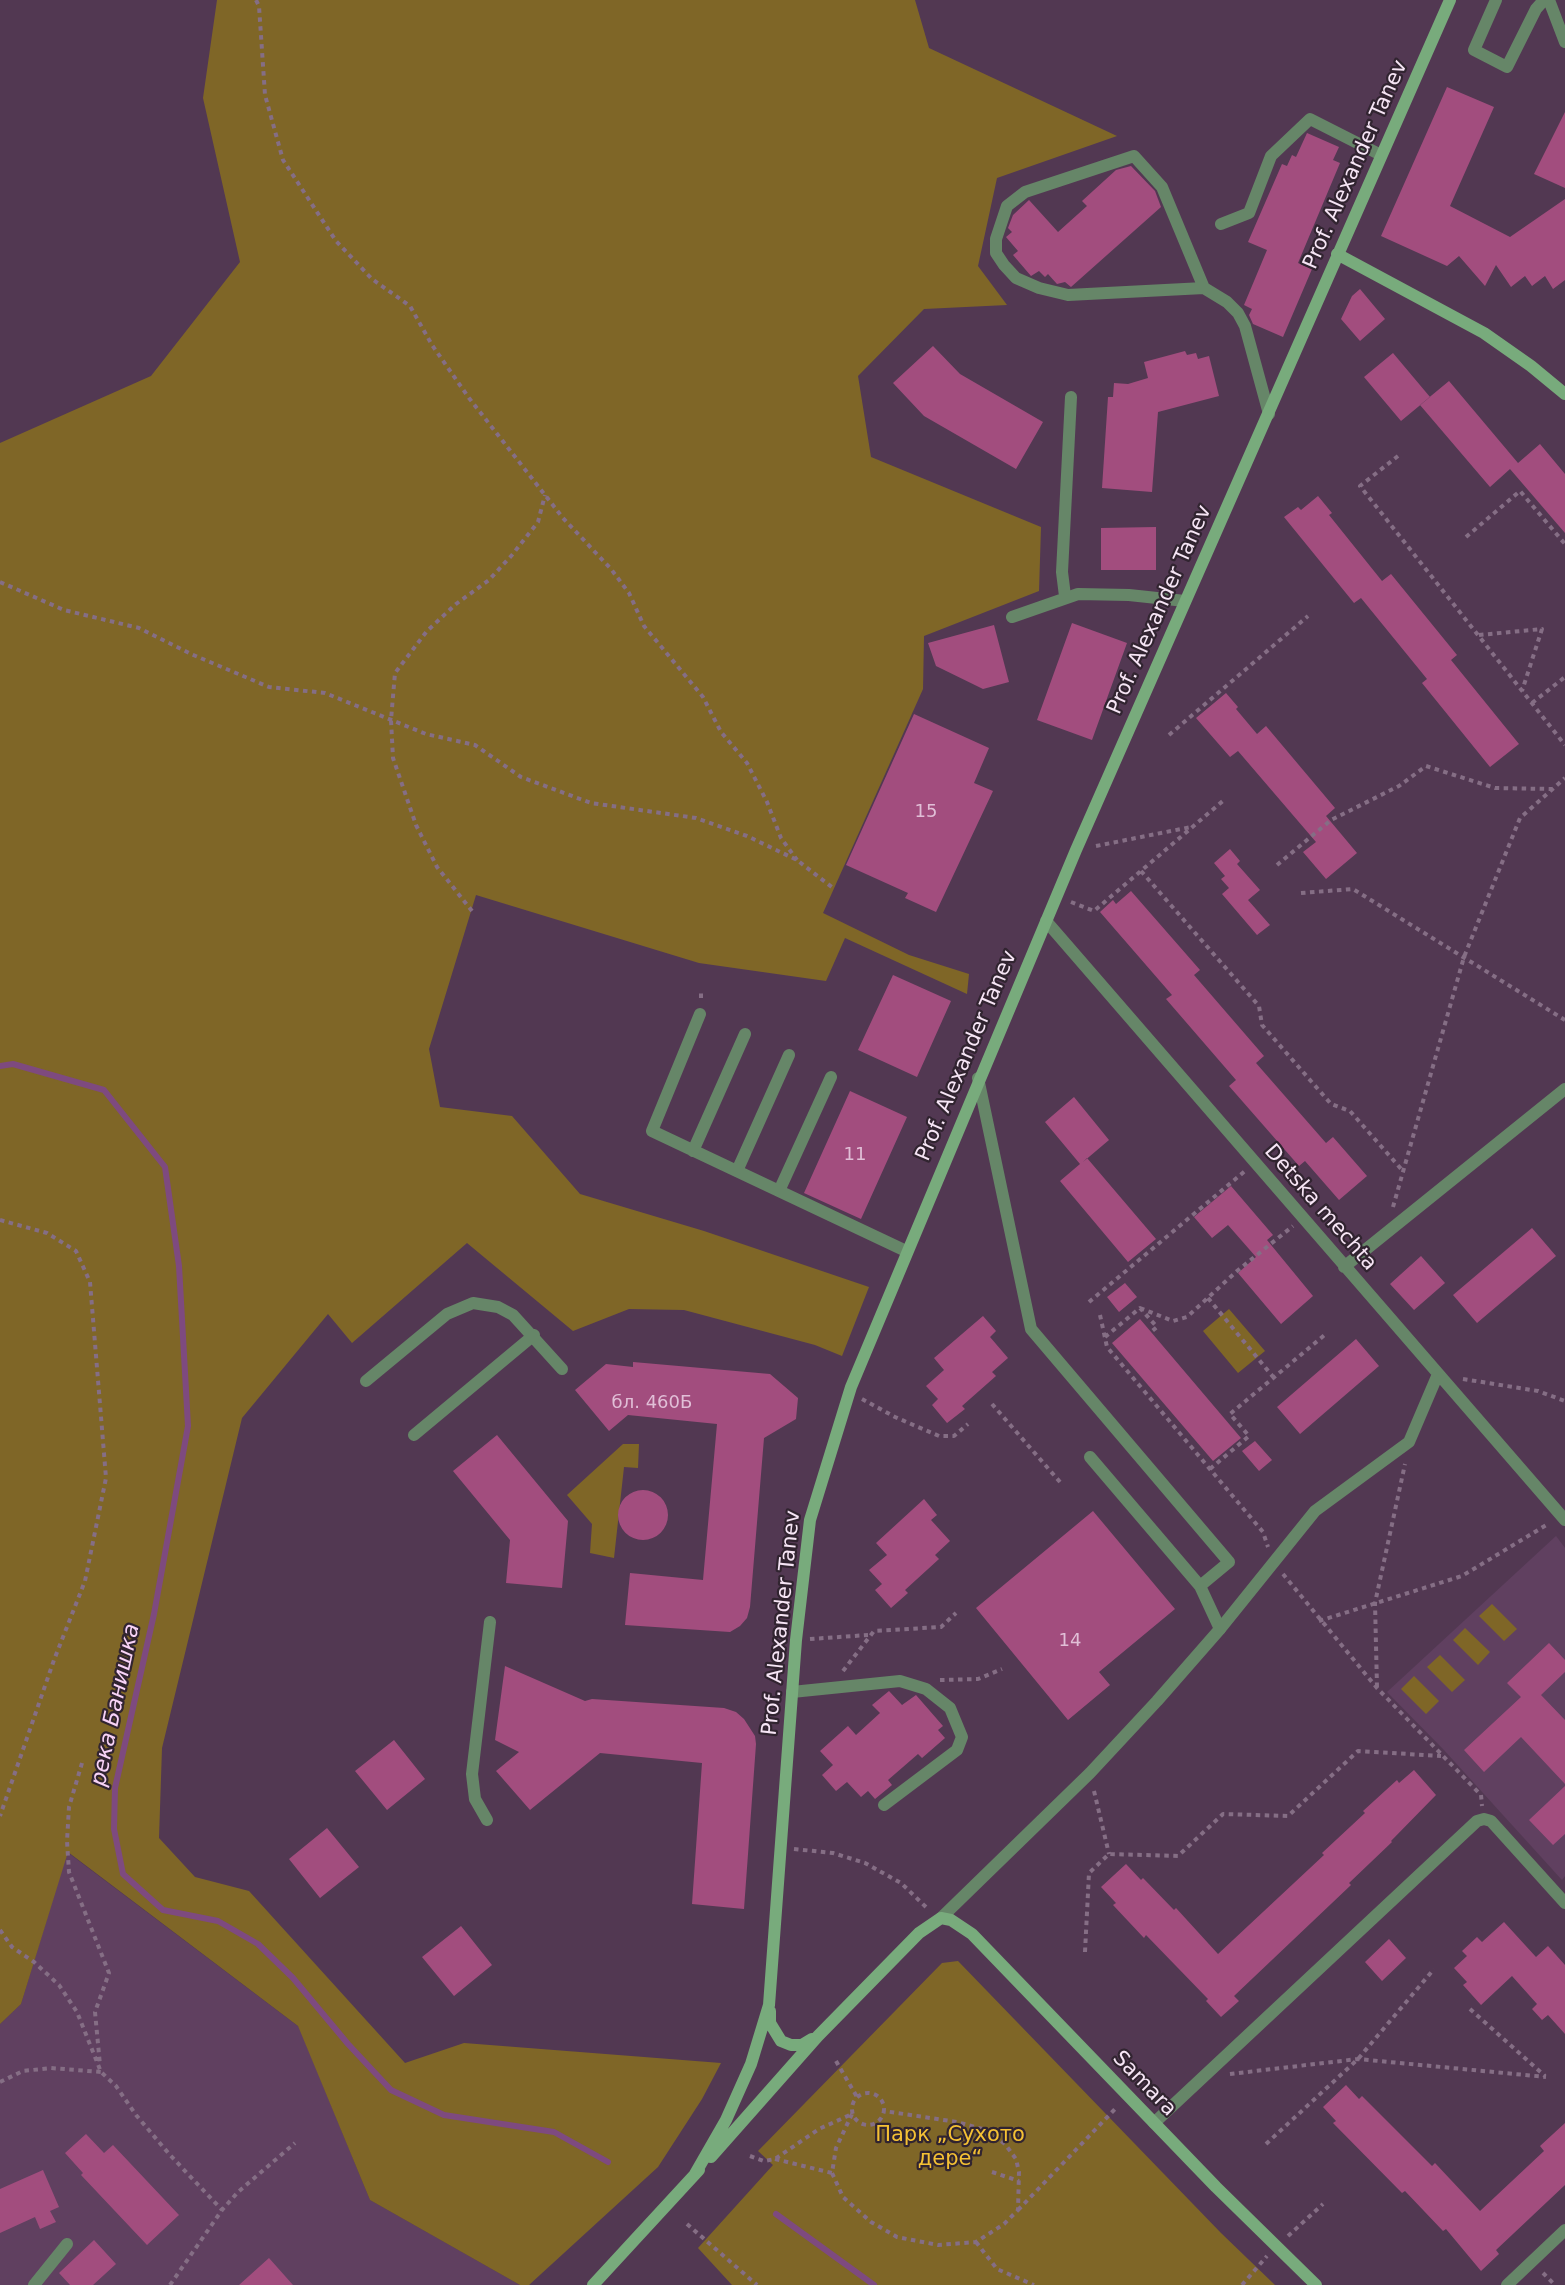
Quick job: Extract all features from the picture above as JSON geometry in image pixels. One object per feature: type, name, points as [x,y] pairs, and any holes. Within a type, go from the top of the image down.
[{"type":"street","name":"Prof. Alexander Tanev","points":[[695,2174],[726,2120],[751,2064],[770,2005],[796,1640],[810,1520],[850,1390],[978,1078],[1076,850],[1450,0]]},
{"type":"street","points":[[1496,0],[1474,50],[1507,68],[1536,9],[1544,0]]},
{"type":"street","points":[[1549,0],[1565,42]]},
{"type":"street","points":[[1221,224],[1249,213],[1271,156],[1310,118],[1381,155]]},
{"type":"street","points":[[1204,288],[1162,187],[1134,156],[1025,192],[1007,206],[996,239],[996,253],[1004,265],[1016,278],[1039,288],[1068,295],[1204,288],[1227,302],[1238,313],[1245,326],[1269,414]]},
{"type":"street","points":[[1337,254],[1484,333],[1531,366],[1565,394]]},
{"type":"street","points":[[1065,596],[1062,572],[1071,398]]},
{"type":"street","points":[[1012,617],[1065,596],[1078,594],[1129,595],[1185,601]]},
{"type":"street","name":"Detska mechta","points":[[1046,921],[1563,1518]]},
{"type":"street","points":[[700,1014],[652,1131],[906,1251]]},
{"type":"street","points":[[693,1151],[745,1034]]},
{"type":"street","points":[[737,1171],[789,1055]]},
{"type":"street","points":[[779,1191],[831,1077]]},
{"type":"street","points":[[978,1078],[1031,1329],[1229,1562],[1200,1586]]},
{"type":"street","points":[[1344,1267],[1565,1089]]},
{"type":"street","points":[[366,1382],[447,1314],[473,1303],[485,1304],[506,1311],[534,1335],[562,1369]]},
{"type":"street","points":[[414,1435],[534,1335]]},
{"type":"street","points":[[593,2285],[818,2036],[919,1933],[941,1918],[1090,1773],[1220,1629],[1315,1511],[1409,1442],[1438,1374]]},
{"type":"street","points":[[1090,1457],[1200,1586],[1220,1629]]},
{"type":"street","points":[[487,1820],[474,1799],[472,1774],[490,1622]]},
{"type":"street","points":[[792,1692],[908,1683],[935,1695],[956,1717],[962,1737],[957,1750],[884,1805]]},
{"type":"street","points":[[1154,2123],[1477,1821],[1484,1819],[1491,1821],[1565,1903]]},
{"type":"street","name":"Samara","points":[[941,1918],[962,1925],[972,1934],[1154,2123],[1316,2285]]},
{"type":"street","points":[[770,2005],[770,2023],[781,2041],[791,2045],[802,2045],[818,2036]]},
{"type":"street","points":[[1507,2285],[1565,2230]]},
{"type":"street","points":[[34,2285],[67,2244]]},
{"type":"path","points":[[256,0],[259,6],[265,95],[283,160],[336,241],[372,279],[410,306],[469,398],[545,495],[611,569],[629,593],[644,626],[703,697],[721,732],[747,763],[767,802],[781,838],[797,860]]},
{"type":"path","points":[[1398,456],[1360,486],[1565,745]]},
{"type":"path","points":[[1466,537],[1520,491],[1565,544]]},
{"type":"path","points":[[472,912],[437,867],[416,825],[393,758],[390,720],[395,673],[428,632],[456,604],[489,580],[512,555],[538,522],[545,495]]},
{"type":"path","points":[[0,582],[64,610],[140,628],[191,654],[269,687],[325,693],[426,734],[475,745],[521,777],[591,803],[696,818],[747,836],[797,860],[833,888]]},
{"type":"path","points":[[1169,735],[1308,616]]},
{"type":"path","points":[[1478,635],[1542,628],[1522,691]]},
{"type":"path","points":[[1532,704],[1565,677]]},
{"type":"path","points":[[1277,865],[1331,820],[1399,786],[1426,766],[1495,788],[1552,789]]},
{"type":"path","points":[[1385,1234],[1464,957],[1520,818],[1565,778]]},
{"type":"path","points":[[1056,897],[1094,911],[1224,800]]},
{"type":"path","points":[[1076,850],[1192,827]]},
{"type":"path","points":[[1141,871],[1258,1006],[1262,1025],[1331,1104],[1350,1111],[1403,1170]]},
{"type":"path","points":[[1301,893],[1353,890],[1565,1020]]},
{"type":"path","points":[[1089,1302],[1255,1162]]},
{"type":"path","points":[[0,1220],[47,1233],[75,1251],[90,1282],[106,1478],[85,1581],[0,1816]]},
{"type":"path","points":[[1140,1308],[1173,1321],[1187,1317],[1278,1237]]},
{"type":"path","points":[[1208,1298],[1274,1378]]},
{"type":"path","points":[[1140,1308],[1156,1327],[1151,1332]]},
{"type":"path","points":[[1105,1337],[1140,1308]]},
{"type":"path","points":[[1101,1315],[1107,1347],[1263,1532],[1275,1563],[1319,1621],[1377,1688],[1480,1795],[1484,1819]]},
{"type":"path","points":[[1210,1469],[1249,1437],[1230,1414],[1327,1333]]},
{"type":"path","points":[[1438,1374],[1538,1391],[1565,1401]]},
{"type":"path","points":[[850,1390],[882,1411],[939,1436],[954,1436],[968,1424]]},
{"type":"path","points":[[992,1404],[1060,1482]]},
{"type":"path","points":[[1377,1688],[1375,1603],[1409,1442]]},
{"type":"path","points":[[1319,1621],[1462,1576],[1563,1518]]},
{"type":"path","points":[[830,1688],[874,1631],[941,1627],[956,1613]]},
{"type":"path","points":[[796,1640],[869,1635]]},
{"type":"path","points":[[933,1680],[978,1679],[1002,1669]]},
{"type":"path","points":[[1085,1952],[1089,1873],[1109,1854],[1178,1856],[1223,1814],[1288,1816],[1358,1751],[1442,1756]]},
{"type":"path","points":[[82,1764],[69,1807],[67,1840],[69,1872],[109,1973],[95,2012],[100,2072]]},
{"type":"path","points":[[1090,1773],[1109,1854]]},
{"type":"path","points":[[780,1849],[832,1853],[865,1863],[901,1883],[916,1901],[941,1918]]},
{"type":"path","points":[[0,1930],[12,1947],[34,1962],[59,1985],[77,2012],[100,2072],[116,2086],[136,2115],[170,2155],[222,2210]]},
{"type":"path","points":[[1266,2144],[1358,2059],[1434,1969]]},
{"type":"path","points":[[1203,2077],[1358,2059],[1546,2077],[1470,2009]]},
{"type":"path","points":[[836,2061],[857,2097]]},
{"type":"path","points":[[0,2082],[23,2071],[51,2068],[100,2072]]},
{"type":"path","points":[[852,2114],[859,2122],[869,2126],[880,2121],[884,2111],[882,2100],[873,2093],[857,2097],[852,2105],[852,2114],[836,2148],[832,2173],[843,2197],[871,2222],[897,2237],[938,2245],[976,2242],[1004,2224],[1128,2096]]},
{"type":"path","points":[[884,2111],[957,2122],[986,2130],[1005,2144],[1016,2159],[1019,2181],[1018,2210]]},
{"type":"path","points":[[750,2156],[764,2161],[775,2158],[819,2129],[852,2114]]},
{"type":"path","points":[[170,2285],[222,2210],[238,2192],[295,2143]]},
{"type":"path","points":[[775,2158],[832,2173]]},
{"type":"path","points":[[992,2172],[1019,2181]]},
{"type":"path","points":[[1242,2285],[1276,2247],[1323,2204]]},
{"type":"path","points":[[687,2224],[757,2285]]},
{"type":"path","points":[[976,2242],[998,2269],[1034,2285]]},
{"type":"shaded area","points":[[1556,1536],[1565,1548],[1565,1876],[1562,1880],[1444,1750],[1387,1692]]},
{"type":"shaded area","points":[[67,1852],[299,2027],[370,2200],[520,2285],[0,2285],[0,2024],[21,2004]]},
{"type":"green space","points":[[217,0],[915,0],[929,48],[1117,136],[997,178],[978,266],[1007,305],[924,309],[858,376],[871,457],[1041,527],[1039,591],[924,636],[923,689],[823,913],[909,955],[969,974],[967,994],[845,938],[826,981],[699,963],[476,895],[429,1049],[440,1107],[512,1116],[580,1194],[704,1231],[869,1287],[842,1356],[815,1345],[684,1310],[629,1309],[573,1331],[467,1243],[352,1343],[328,1314],[242,1418],[162,1748],[159,1838],[195,1877],[249,1891],[405,2063],[464,2043],[721,2063],[702,2099],[658,2167],[529,2285],[520,2285],[370,2200],[298,2026],[68,1852],[21,2004],[0,2024],[0,443],[151,376],[240,262],[203,98]]},
{"type":"green space","points":[[1229,1309],[1265,1351],[1238,1373],[1203,1331]]},
{"type":"green space","points":[[623,1444],[639,1444],[638,1468],[624,1467],[614,1558],[590,1553],[592,1524],[567,1495]]},
{"type":"green space","points":[[1492,1604],[1517,1629],[1504,1641],[1479,1616]]},
{"type":"green space","points":[[1465,1628],[1490,1652],[1478,1665],[1453,1640]]},
{"type":"green space","points":[[1440,1655],[1465,1680],[1452,1692],[1427,1667]]},
{"type":"green space","points":[[1414,1676],[1439,1701],[1426,1714],[1401,1689]]},
{"type":"green space","name":"Парк „Сухото дере“","points":[[958,1961],[1221,2233],[1275,2285],[732,2285],[698,2248],[773,2165],[758,2151],[942,1963]]},
{"type":"building","points":[[1447,87],[1494,107],[1450,206],[1510,237],[1565,199],[1565,280],[1553,289],[1545,276],[1532,286],[1525,276],[1511,287],[1496,265],[1485,286],[1459,256],[1447,266],[1381,236]]},
{"type":"building","points":[[1565,112],[1565,188],[1534,174]]},
{"type":"building","points":[[1307,133],[1339,147],[1333,160],[1340,163],[1298,263],[1312,269],[1283,337],[1253,324],[1249,315],[1252,309],[1244,305],[1267,250],[1248,242],[1282,164],[1287,166],[1292,155],[1296,157]]},
{"type":"building","points":[[1131,166],[1155,191],[1161,207],[1071,287],[1065,282],[1057,284],[1048,274],[1045,277],[1039,271],[1031,276],[1013,255],[1018,251],[1006,237],[1012,232],[1008,228],[1013,215],[1029,200],[1058,232],[1087,206],[1082,201],[1116,170]]},
{"type":"building","points":[[1360,289],[1385,319],[1360,341],[1341,319],[1352,296]]},
{"type":"building","points":[[933,346],[960,374],[1043,422],[1016,469],[924,416],[893,383]]},
{"type":"building","points":[[1185,351],[1187,355],[1196,353],[1198,359],[1209,356],[1219,396],[1158,412],[1152,492],[1102,488],[1108,397],[1113,397],[1114,383],[1128,384],[1148,378],[1144,362]]},
{"type":"building","points":[[1393,353],[1430,397],[1401,421],[1364,377]]},
{"type":"building","points":[[1449,381],[1518,463],[1540,444],[1565,474],[1565,533],[1510,469],[1490,487],[1420,405]]},
{"type":"building","points":[[1318,496],[1332,513],[1329,515],[1382,581],[1391,574],[1457,655],[1451,660],[1519,744],[1490,767],[1422,683],[1427,679],[1361,598],[1354,603],[1284,517],[1298,507],[1301,510]]},
{"type":"building","points":[[1156,527],[1156,570],[1101,570],[1101,528]]},
{"type":"building","points":[[1072,623],[1127,643],[1092,740],[1037,720]]},
{"type":"building","points":[[994,625],[1009,682],[983,689],[936,666],[928,643]]},
{"type":"building","points":[[1226,693],[1257,734],[1266,726],[1335,808],[1326,816],[1357,853],[1326,879],[1303,852],[1316,842],[1238,751],[1230,757],[1196,718]]},
{"type":"building","points":[[914,714],[989,748],[974,783],[993,791],[936,912],[905,898],[908,893],[846,865]]},
{"type":"building","points":[[1230,849],[1240,861],[1237,864],[1260,890],[1248,900],[1270,925],[1257,935],[1222,894],[1229,888],[1221,879],[1225,876],[1214,863]]},
{"type":"building","points":[[1131,891],[1200,970],[1194,975],[1264,1056],[1256,1063],[1326,1143],[1333,1137],[1367,1176],[1339,1200],[1305,1161],[1299,1166],[1229,1086],[1236,1080],[1166,999],[1172,995],[1100,912],[1113,900],[1116,904]]},
{"type":"building","points":[[893,975],[951,1001],[917,1077],[858,1050]]},
{"type":"building","points":[[850,1091],[907,1117],[861,1219],[804,1193]]},
{"type":"building","points":[[1074,1097],[1109,1140],[1087,1158],[1156,1239],[1128,1262],[1060,1181],[1080,1164],[1045,1122]]},
{"type":"building","points":[[1231,1186],[1273,1235],[1267,1240],[1313,1296],[1281,1324],[1238,1273],[1256,1257],[1228,1225],[1212,1238],[1194,1217]]},
{"type":"building","points":[[1532,1228],[1556,1256],[1477,1323],[1453,1295]]},
{"type":"building","points":[[1421,1256],[1445,1283],[1414,1310],[1390,1284]]},
{"type":"building","points":[[1125,1283],[1137,1297],[1119,1312],[1107,1297]]},
{"type":"building","points":[[983,1316],[996,1331],[990,1337],[1008,1358],[992,1372],[996,1376],[962,1406],[965,1409],[947,1423],[932,1405],[938,1399],[926,1386],[944,1370],[934,1358]]},
{"type":"building","points":[[1140,1319],[1241,1438],[1213,1461],[1112,1343]]},
{"type":"building","points":[[1356,1339],[1379,1366],[1300,1434],[1277,1407]]},
{"type":"building","points":[[633,1362],[770,1374],[798,1398],[796,1419],[764,1438],[750,1607],[747,1618],[730,1632],[625,1625],[630,1573],[703,1580],[717,1424],[628,1415],[609,1431],[575,1390],[606,1364],[633,1367]]},
{"type":"building","points":[[497,1435],[568,1521],[562,1588],[506,1583],[510,1540],[453,1471]]},
{"type":"building","points":[[1255,1441],[1272,1460],[1259,1471],[1242,1451]]},
{"type":"building","points":[[643,1490],[661,1497],[668,1515],[661,1533],[643,1540],[625,1533],[618,1515],[625,1497]]},
{"type":"building","points":[[924,1499],[937,1515],[931,1520],[950,1541],[935,1555],[939,1559],[905,1590],[908,1593],[891,1608],[875,1590],[882,1584],[869,1570],[887,1555],[876,1543]]},
{"type":"building","points":[[1093,1511],[1175,1609],[1099,1672],[1110,1685],[1068,1720],[976,1608]]},
{"type":"building","points":[[1549,1643],[1565,1660],[1565,1672],[1541,1695],[1565,1720],[1565,1784],[1521,1737],[1484,1772],[1464,1750],[1521,1697],[1507,1683]]},
{"type":"building","points":[[505,1666],[585,1701],[592,1699],[724,1708],[736,1712],[744,1719],[755,1736],[756,1744],[744,1909],[692,1904],[702,1763],[600,1753],[530,1810],[496,1771],[519,1752],[495,1740]]},
{"type":"building","points":[[889,1691],[902,1705],[916,1695],[943,1726],[938,1730],[945,1738],[922,1758],[918,1754],[888,1780],[892,1785],[875,1799],[868,1791],[861,1797],[847,1782],[836,1791],[822,1775],[833,1765],[820,1751],[848,1726],[856,1735],[880,1713],[872,1705]]},
{"type":"building","points":[[394,1740],[425,1779],[387,1810],[355,1771]]},
{"type":"building","points":[[1414,1770],[1436,1795],[1349,1883],[1351,1885],[1234,1996],[1239,2001],[1221,2017],[1206,2001],[1208,1999],[1146,1935],[1144,1938],[1113,1905],[1116,1903],[1101,1887],[1126,1864],[1174,1910],[1176,1908],[1218,1954],[1324,1855],[1322,1853],[1365,1813],[1363,1811],[1397,1780],[1399,1783]]},
{"type":"building","points":[[1565,1786],[1565,1834],[1553,1845],[1529,1820]]},
{"type":"building","points":[[327,1828],[359,1867],[320,1898],[289,1859]]},
{"type":"building","points":[[1504,1922],[1536,1957],[1548,1946],[1565,1965],[1565,2034],[1548,2015],[1542,2020],[1532,2009],[1537,2004],[1512,1976],[1481,2005],[1463,1985],[1467,1982],[1454,1968],[1467,1956],[1462,1951],[1477,1937],[1482,1942]]},
{"type":"building","points":[[461,1926],[492,1965],[454,1996],[422,1957]]},
{"type":"building","points":[[1389,1939],[1406,1958],[1382,1981],[1365,1962]]},
{"type":"building","points":[[1346,2085],[1359,2099],[1362,2096],[1432,2166],[1435,2163],[1480,2211],[1544,2151],[1540,2146],[1565,2123],[1565,2185],[1496,2250],[1499,2254],[1481,2271],[1446,2229],[1443,2231],[1405,2191],[1402,2193],[1333,2123],[1336,2121],[1323,2107]]},
{"type":"building","points":[[86,2134],[104,2153],[113,2145],[179,2215],[147,2245],[81,2175],[83,2173],[65,2153]]},
{"type":"building","points":[[43,2170],[59,2207],[50,2211],[56,2222],[40,2229],[35,2217],[0,2233],[0,2189]]},
{"type":"building","points":[[94,2240],[116,2264],[93,2285],[70,2285],[59,2273]]},
{"type":"building","points":[[269,2258],[293,2285],[239,2285]]},
{"type":"waterway","name":"река Банишка","points":[[0,1066],[13,1064],[104,1090],[165,1167],[179,1266],[188,1426],[154,1614],[115,1788],[114,1829],[123,1874],[163,1910],[218,1921],[258,1944],[293,1978],[348,2044],[391,2090],[444,2115],[554,2132],[608,2162]]},
{"type":"waterway","name":"река Банишка","points":[[776,2214],[874,2285]]}]
